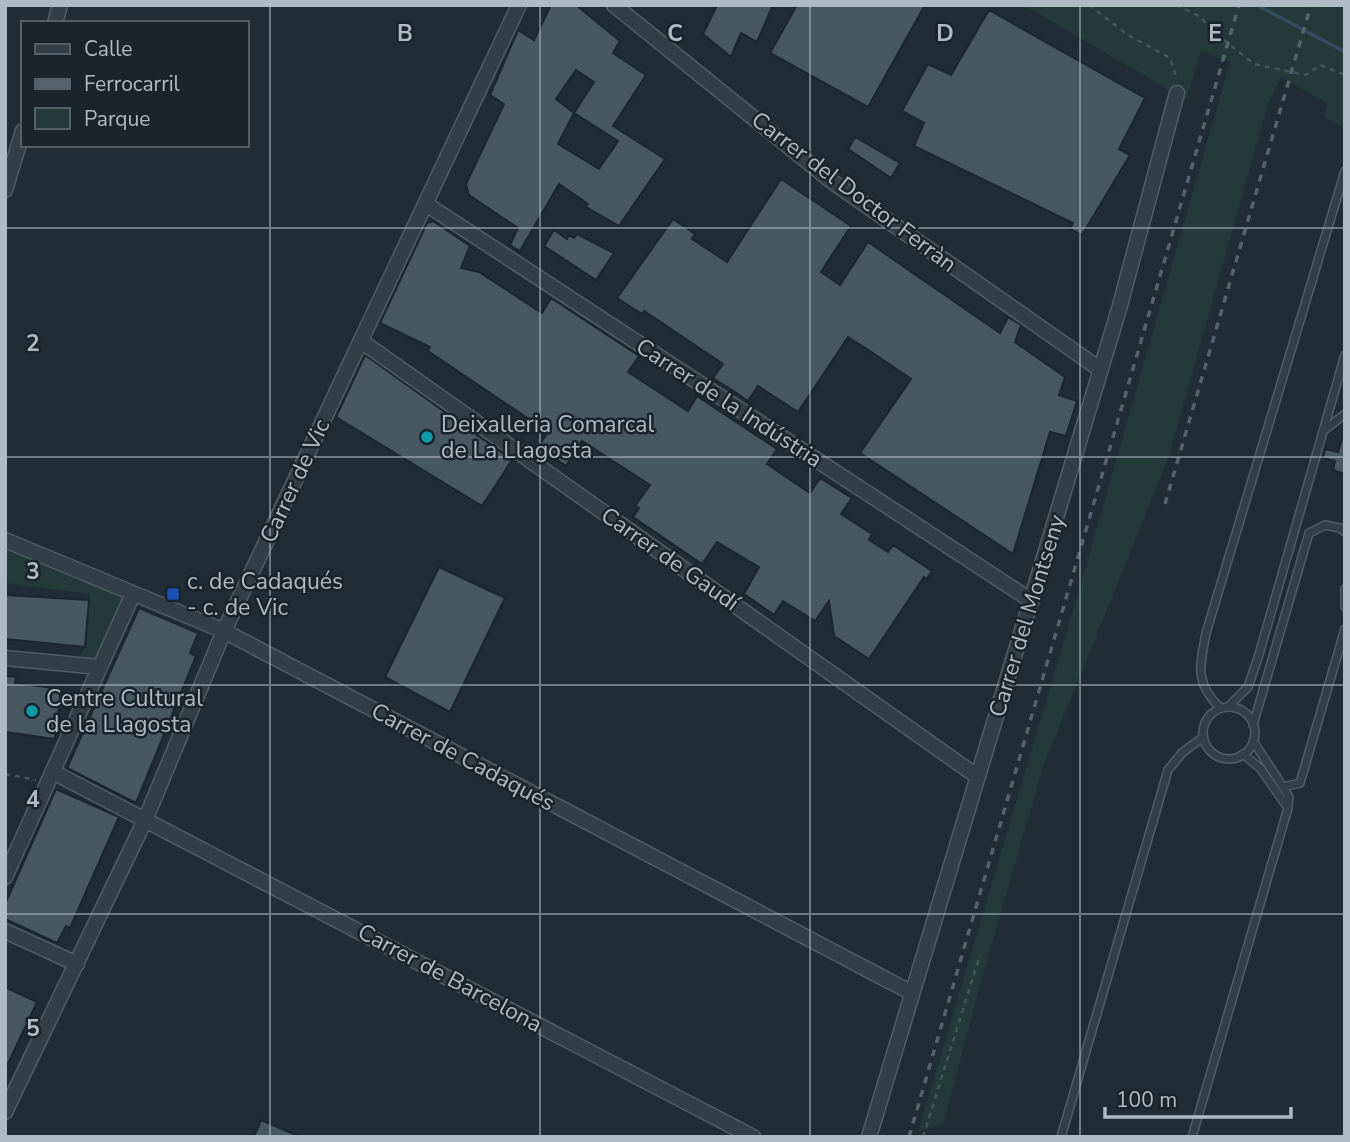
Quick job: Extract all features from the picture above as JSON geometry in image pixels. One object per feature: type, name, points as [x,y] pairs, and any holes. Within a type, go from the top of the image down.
[{"type":"street","name":"Carrer de Vic","points":[[5,1112],[146,818],[224,631],[519,5]]},
{"type":"street","name":"Carrer del Doctor Ferràn","points":[[614,5],[831,180],[1101,370]]},
{"type":"street","name":"Carrer del Montseny","points":[[869,1137],[1101,370],[1177,93]]},
{"type":"street","points":[[5,190],[21,138]]},
{"type":"street","name":"Carrer de la Indústria","points":[[426,204],[1032,601]]},
{"type":"street","name":"Carrer de Gaudí","points":[[361,341],[978,777]]},
{"type":"street","name":"Carrer de Cadaqués","points":[[5,540],[224,631],[912,993]]},
{"type":"street","points":[[5,877],[133,594]]},
{"type":"street","points":[[5,658],[100,667]]},
{"type":"street","name":"Carrer de Barcelona","points":[[53,772],[146,818],[753,1137]]},
{"type":"street","points":[[5,931],[76,964]]},
{"type":"lane","points":[[1253,725],[1244,712],[1224,707],[1201,684],[1201,663],[1206,633],[1345,170]]},
{"type":"lane","points":[[1253,741],[1243,754],[1220,757],[1206,746],[1203,737],[1206,720],[1248,687],[1345,355]]},
{"type":"lane","points":[[1323,431],[1345,414]]},
{"type":"lane","points":[[1192,1137],[1288,808],[1289,797],[1253,741],[1253,725],[1309,533],[1325,524],[1340,528],[1345,533]]},
{"type":"lane","points":[[1345,589],[1345,607]]},
{"type":"lane","points":[[1283,787],[1300,783],[1345,629]]},
{"type":"lane","points":[[1061,1137],[1168,770],[1182,752],[1203,737]]},
{"type":"lane","points":[[1243,754],[1260,768],[1288,808]]},
{"type":"path","points":[[1089,5],[1128,36],[1170,58],[1177,75],[1177,93]]},
{"type":"path","points":[[1176,5],[1201,18],[1209,28],[1254,64],[1306,75],[1320,65],[1345,75]]},
{"type":"path","points":[[5,775],[38,781]]},
{"type":"path","points":[[923,1137],[980,955]]},
{"type":"green space","points":[[1024,5],[1345,5],[1345,128],[1324,117],[1328,104],[1281,77],[1268,103],[1168,459],[1043,767],[943,1124],[918,1132],[1076,601],[1230,62],[1201,51],[1186,100]]},
{"type":"green space","points":[[5,542],[130,596],[95,658],[80,656],[85,647],[90,594],[5,583]]},
{"type":"building","points":[[551,5],[576,5],[620,41],[613,53],[646,75],[613,126],[665,159],[619,226],[586,207],[588,204],[559,184],[520,251],[510,245],[518,228],[469,195],[466,184],[504,104],[490,95],[518,30],[534,40]],"holes":[[[576,70],[594,82],[574,113],[556,99]],[[574,113],[618,141],[599,169],[558,144]]]},
{"type":"building","points":[[717,5],[773,5],[757,42],[741,33],[731,57],[703,34]]},
{"type":"building","points":[[797,5],[925,5],[868,107],[770,53]]},
{"type":"building","points":[[989,10],[1145,98],[1119,149],[1130,155],[1082,235],[1070,229],[1073,223],[914,146],[924,123],[902,111],[928,64],[951,75]]},
{"type":"building","points":[[855,137],[900,163],[891,178],[848,149]]},
{"type":"building","points":[[781,179],[851,226],[821,272],[840,285],[868,242],[1000,333],[1008,317],[1021,325],[1015,342],[1065,377],[1059,395],[1077,401],[1066,436],[1050,432],[1013,554],[860,453],[911,379],[870,351],[848,337],[798,412],[758,386],[748,401],[713,378],[723,364],[644,311],[642,314],[617,298],[673,219],[695,234],[692,239],[727,262]]},
{"type":"building","points":[[433,221],[470,246],[461,268],[479,272],[542,313],[551,298],[639,356],[628,372],[688,411],[697,396],[777,449],[767,464],[810,493],[820,478],[852,498],[841,514],[872,534],[869,540],[888,552],[893,545],[932,571],[927,579],[924,577],[869,659],[834,636],[829,601],[815,621],[783,601],[774,615],[744,594],[759,567],[717,542],[702,564],[633,517],[639,508],[635,506],[650,485],[582,441],[566,466],[538,447],[548,432],[428,351],[430,347],[380,323],[427,223]]},
{"type":"building","points":[[554,230],[567,239],[569,235],[574,238],[577,234],[614,253],[596,280],[544,246]]},
{"type":"building","name":"Deixalleria Comarcal de La Llagosta","points":[[365,355],[512,460],[482,506],[336,417]]},
{"type":"building","points":[[1342,439],[1345,439],[1345,474],[1333,470],[1335,461],[1323,458],[1325,449],[1338,452]]},
{"type":"building","points":[[439,567],[505,598],[450,712],[385,677]]},
{"type":"building","points":[[5,595],[89,600],[85,647],[5,639]]},
{"type":"building","points":[[139,608],[198,633],[190,653],[196,656],[136,803],[67,768]]},
{"type":"building","name":"Centre Cultural de la Llagosta","points":[[5,676],[16,677],[15,683],[61,689],[55,739],[5,732]]},
{"type":"building","points":[[56,789],[119,817],[70,928],[66,926],[57,943],[5,919],[5,904]]},
{"type":"building","points":[[5,987],[37,1002],[5,1070]]},
{"type":"building","points":[[261,1120],[301,1137],[254,1137]]},
{"type":"waterway","points":[[1257,5],[1345,52]]},
{"type":"railway","points":[[909,1137],[1239,5]]},
{"type":"railway","points":[[1165,504],[1311,5]]},
{"type":"place","name":"Deixalleria Comarcal de La Llagosta","points":[[427,437]]},
{"type":"place","name":"c. de Cadaqués - c. de Vic","points":[[173,594]]},
{"type":"place","name":"Centre Cultural de la Llagosta","points":[[32,711]]}]
